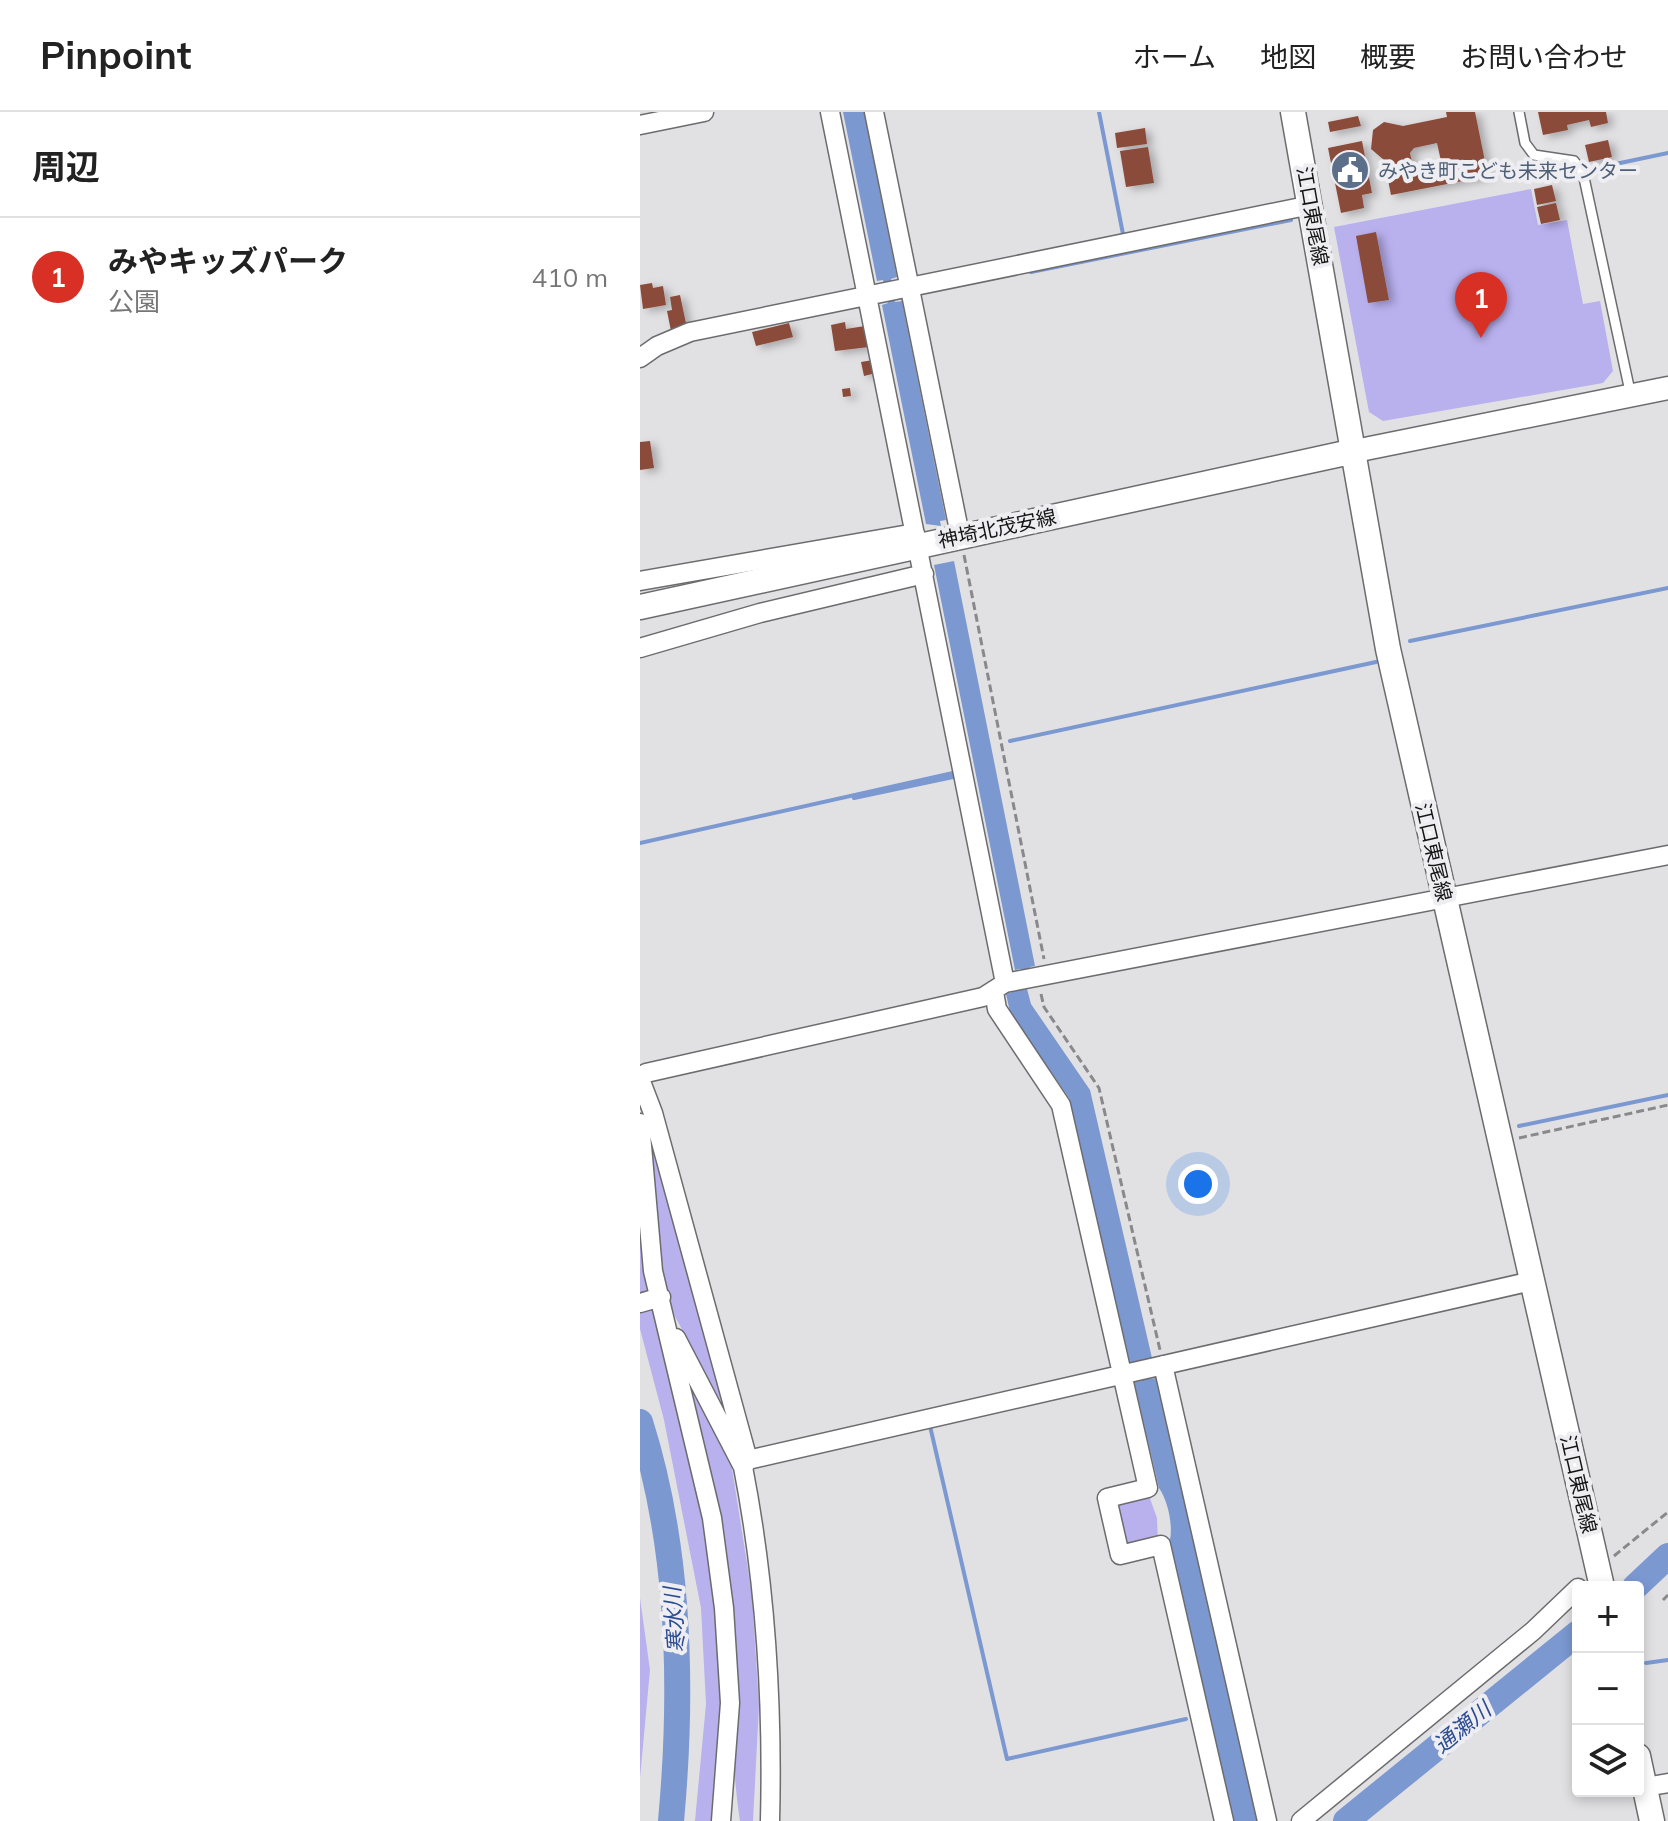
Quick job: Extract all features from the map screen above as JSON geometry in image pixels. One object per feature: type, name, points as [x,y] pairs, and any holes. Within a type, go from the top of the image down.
[{"type":"main road","name":"江口東尾線","points":[[1293,112],[1388,649],[1532,1281],[1591,1581]]},
{"type":"main road","name":"神埼北茂安線","points":[[640,607],[917,539],[960,535],[1355,451]]},
{"type":"main road","points":[[1644,1766],[1656,1785],[1652,1821]]},
{"type":"street","points":[[640,125],[704,112]]},
{"type":"street","points":[[830,112],[888,290],[960,535]]},
{"type":"street","points":[[874,112],[888,290],[917,539],[1017,982],[997,1009],[1061,1105],[1143,1370],[1267,1821]]},
{"type":"street","points":[[640,358],[657,346],[690,332],[1311,205]]},
{"type":"street","points":[[1355,451],[1668,388]]},
{"type":"street","points":[[640,581],[917,539]]},
{"type":"street","points":[[640,648],[760,613],[924,574]]},
{"type":"street","points":[[770,1821],[772,1696],[766,1613],[746,1464],[653,1113],[640,1079],[646,1073],[1017,982],[1668,855]]},
{"type":"street","points":[[640,1123],[654,1303],[712,1518],[724,1608],[730,1703],[721,1821]]},
{"type":"street","points":[[746,1464],[1532,1281]]},
{"type":"street","points":[[654,1303],[746,1464]]},
{"type":"street","points":[[1143,1370],[1148,1488],[1107,1498],[1120,1555],[1161,1545],[1224,1821]]},
{"type":"street","points":[[1301,1821],[1572,1597]]},
{"type":"street","points":[[723,1789],[733,1821]]},
{"type":"lane","points":[[1519,112],[1525,143],[1534,155],[1574,161],[1583,173],[1631,396]]},
{"type":"path","points":[[960,535],[1044,961],[1017,982]]},
{"type":"path","points":[[1017,982],[1039,986],[1044,1007],[1099,1088],[1143,1370]]},
{"type":"path","points":[[1501,1143],[1668,1105]]},
{"type":"path","points":[[1591,1581],[1668,1512]]},
{"type":"path","points":[[1663,1600],[1668,1595]]},
{"type":"shaded area","points":[[1531,189],[1538,225],[1567,220],[1583,304],[1600,301],[1613,371],[1603,383],[1383,421],[1369,412],[1334,227]]},
{"type":"shaded area","points":[[649,1131],[728,1415],[671,1309],[662,1270]]},
{"type":"shaded area","points":[[640,1190],[717,1596],[723,1708],[713,1821],[695,1821],[706,1704],[701,1608],[664,1420],[640,1329]]},
{"type":"shaded area","points":[[679,1353],[731,1462],[752,1595],[759,1706],[753,1821],[740,1821],[736,1790],[729,1600],[723,1542],[707,1460]]},
{"type":"shaded area","points":[[1148,1493],[1157,1518],[1158,1542],[1130,1546],[1122,1542],[1115,1506],[1122,1498]]},
{"type":"shaded area","points":[[640,1598],[650,1670],[640,1778]]},
{"type":"water","points":[[843,112],[864,112],[897,277],[891,279],[895,302],[902,301],[946,520],[940,521],[941,526],[926,524],[882,305],[888,303],[883,280],[877,281]]},
{"type":"water","points":[[954,561],[1035,966],[1030,967],[1021,990],[1027,989],[1031,1004],[1090,1090],[1152,1358],[1145,1360],[1150,1379],[1156,1378],[1257,1821],[1234,1821],[1170,1540],[1169,1513],[1159,1488],[1134,1382],[1141,1381],[1137,1362],[1130,1363],[1069,1098],[1010,1012],[1006,994],[1012,992],[1022,973],[1021,969],[1015,970],[934,565]]},
{"type":"building","points":[[1446,112],[1475,112],[1488,176],[1391,195],[1384,160],[1371,149],[1373,130],[1384,122],[1403,126],[1447,117]],"holes":[[[1437,143],[1441,161],[1413,167],[1410,153],[1414,148]]]},
{"type":"building","points":[[1538,112],[1606,112],[1608,123],[1591,127],[1589,120],[1567,125],[1568,130],[1543,135]]},
{"type":"building","points":[[1358,116],[1361,126],[1330,132],[1328,122]]},
{"type":"building","points":[[1145,128],[1147,144],[1117,148],[1115,133]]},
{"type":"building","points":[[1608,140],[1612,157],[1589,162],[1585,145]]},
{"type":"building","name":"みやき町こども未来センター","points":[[1362,141],[1372,193],[1362,195],[1364,208],[1341,213],[1328,148]]},
{"type":"building","points":[[1148,147],[1154,183],[1126,187],[1120,151]]},
{"type":"building","points":[[1552,185],[1556,201],[1537,205],[1534,189]]},
{"type":"building","points":[[1556,203],[1560,220],[1541,224],[1537,207]]},
{"type":"building","points":[[1376,232],[1389,300],[1368,303],[1356,236]]},
{"type":"building","points":[[652,283],[653,288],[663,286],[666,305],[643,309],[640,285]]},
{"type":"building","points":[[680,295],[687,328],[671,331],[667,311],[672,310],[670,297]]},
{"type":"building","points":[[845,322],[846,329],[865,326],[869,347],[835,351],[831,325]]},
{"type":"building","points":[[789,323],[793,337],[756,346],[752,332]]},
{"type":"building","points":[[873,360],[876,373],[864,376],[861,362]]},
{"type":"building","points":[[850,388],[851,396],[843,397],[842,389]]},
{"type":"building","points":[[650,441],[654,468],[640,470],[640,442]]},
{"type":"waterway","points":[[1099,112],[1123,234]]},
{"type":"waterway","points":[[1601,167],[1668,153]]},
{"type":"waterway","points":[[1031,272],[1291,220]]},
{"type":"waterway","points":[[1410,641],[1668,588]]},
{"type":"waterway","points":[[1010,741],[1376,662]]},
{"type":"waterway","points":[[640,843],[953,773]]},
{"type":"waterway","points":[[854,798],[953,777]]},
{"type":"waterway","points":[[1519,1126],[1668,1095]]},
{"type":"waterway","name":"寒水川","points":[[640,1422],[663,1519],[675,1620],[677,1722],[671,1821]]},
{"type":"waterway","points":[[930,1426],[1007,1759],[1186,1719]]},
{"type":"waterway","name":"通瀬川","points":[[1641,1581],[1668,1556]]},
{"type":"waterway","name":"通瀬川","points":[[1346,1821],[1572,1638]]},
{"type":"waterway","points":[[1646,1663],[1668,1660]]},
{"type":"place","name":"みやき町こども未来センター","points":[[1350,170]]},
{"type":"place","name":"みやキッズパーク","points":[[1481,338]]}]
